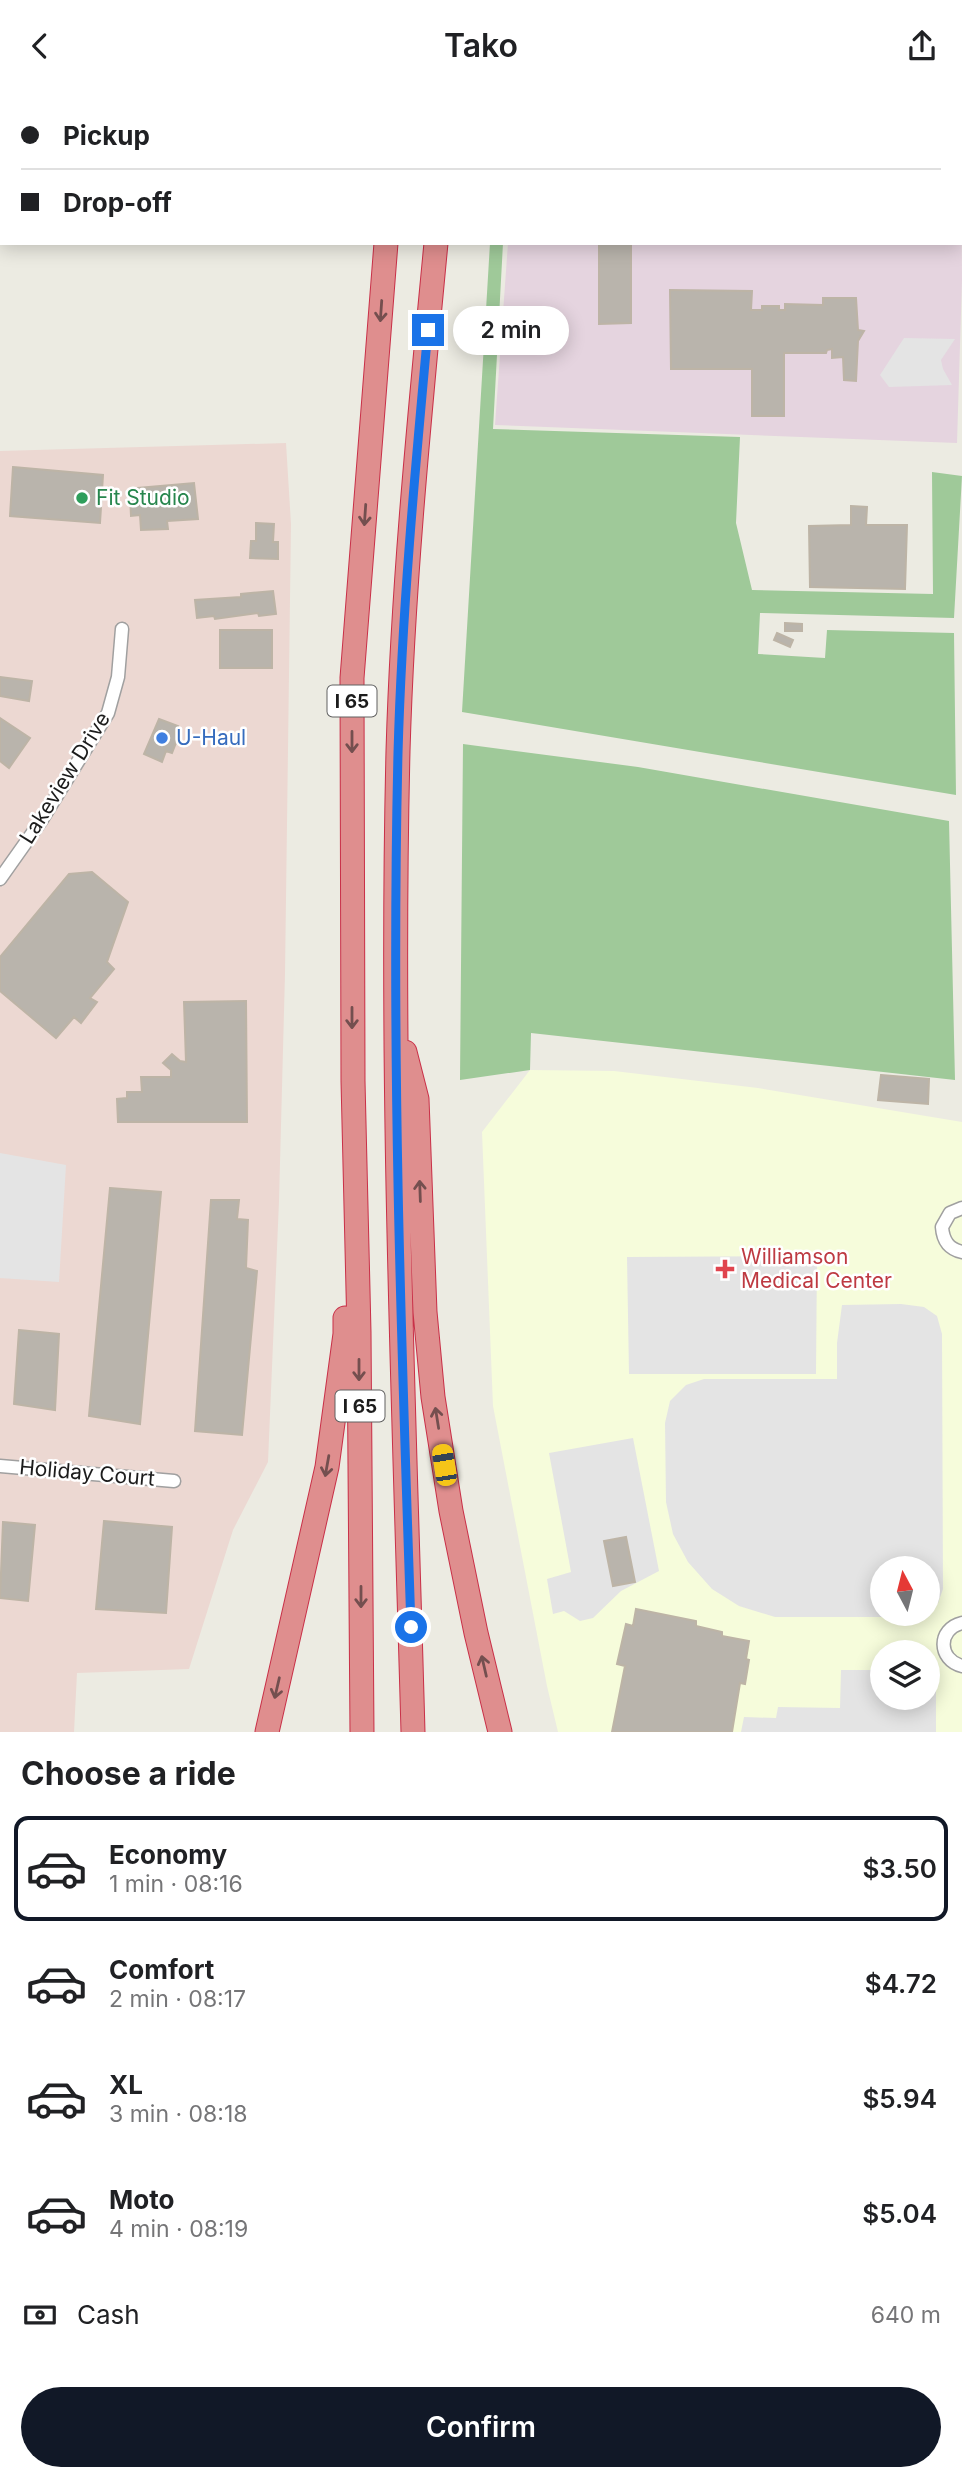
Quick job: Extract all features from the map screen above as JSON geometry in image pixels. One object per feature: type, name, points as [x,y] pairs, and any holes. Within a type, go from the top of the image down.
[{"type":"highway","name":"I 65","points":[[362,1732],[359,1332],[353,1081],[352,678],[386,245]]},
{"type":"highway","name":"I 65","points":[[413,1732],[396,1018],[398,750],[408,548],[436,245]]},
{"type":"highway","points":[[396,1018],[417,1099],[425,1313],[433,1397],[451,1511],[500,1732]]},
{"type":"highway","points":[[267,1732],[327,1467],[345,1334],[343,1230],[353,1081]]},
{"type":"street","name":"Lakeview Drive","points":[[0,879],[41,821],[108,713],[118,677],[122,629]]},
{"type":"street","points":[[962,1208],[950,1213],[942,1227],[946,1243],[952,1249],[962,1252]]},
{"type":"street","name":"Holiday Court","points":[[0,1466],[173,1481]]},
{"type":"street","points":[[962,1622],[946,1632],[943,1645],[951,1662],[962,1667]]},
{"type":"shaded area","points":[[508,245],[962,245],[957,443],[495,425]]},
{"type":"shaded area","points":[[904,338],[955,339],[941,360],[952,385],[889,387],[880,375]]},
{"type":"shaded area","points":[[286,443],[291,524],[285,974],[268,1462],[233,1530],[189,1669],[77,1673],[74,1732],[0,1732],[0,451]]},
{"type":"shaded area","name":"Williamson Medical Center","points":[[530,1070],[614,1071],[758,1088],[962,1122],[962,1732],[558,1732],[493,1406],[482,1132]]},
{"type":"shaded area","points":[[0,1153],[66,1165],[59,1282],[0,1278]]},
{"type":"shaded area","points":[[817,1256],[816,1374],[629,1374],[627,1257]]},
{"type":"shaded area","points":[[901,1304],[924,1307],[937,1316],[942,1334],[943,1589],[940,1597],[940,1556],[870,1556],[870,1617],[775,1617],[739,1606],[712,1589],[688,1562],[673,1534],[666,1502],[665,1423],[670,1401],[686,1385],[704,1379],[837,1379],[837,1343],[842,1305]]},
{"type":"shaded area","points":[[633,1438],[659,1571],[621,1591],[593,1618],[580,1621],[564,1611],[553,1614],[547,1579],[571,1572],[549,1453]]},
{"type":"shaded area","points":[[841,1670],[870,1670],[870,1710],[936,1710],[936,1732],[741,1732],[744,1717],[776,1718],[778,1707],[840,1708]]},
{"type":"green space","points":[[490,245],[503,245],[493,429],[740,437],[736,523],[752,590],[933,594],[932,472],[962,476],[954,618],[760,613],[758,654],[825,658],[827,630],[954,633],[956,795],[462,712]]},
{"type":"green space","points":[[463,744],[638,767],[949,821],[955,1080],[531,1033],[530,1070],[460,1080]]},
{"type":"building","points":[[599,245],[631,245],[631,323],[599,324]]},
{"type":"building","points":[[670,290],[752,291],[751,310],[762,310],[762,306],[779,306],[779,310],[785,310],[785,304],[823,305],[823,298],[856,298],[858,330],[864,331],[858,341],[856,381],[844,380],[843,357],[832,358],[832,349],[826,353],[784,353],[784,416],[752,416],[752,369],[671,369]]},
{"type":"building","points":[[13,467],[103,475],[100,523],[10,516]]},
{"type":"building","points":[[194,483],[198,519],[167,521],[168,529],[141,530],[140,515],[131,516],[130,494],[138,494],[138,488]]},
{"type":"building","points":[[851,506],[867,507],[866,525],[907,525],[905,589],[810,587],[809,526],[851,525]]},
{"type":"building","points":[[256,523],[274,524],[273,542],[278,542],[278,559],[250,558],[251,541],[256,541]]},
{"type":"building","points":[[273,591],[276,614],[197,618],[195,600],[241,597],[241,594]]},
{"type":"building","points":[[785,623],[802,624],[802,631],[785,631]]},
{"type":"building","points":[[220,630],[272,630],[272,668],[220,668]]},
{"type":"building","points":[[777,633],[793,640],[790,647],[774,640]]},
{"type":"building","points":[[0,677],[32,681],[29,701],[0,696]]},
{"type":"building","points":[[0,718],[30,738],[9,768],[0,761]]},
{"type":"building","points":[[159,719],[178,726],[175,733],[179,735],[172,753],[166,751],[162,762],[144,754]]},
{"type":"building","points":[[92,872],[128,902],[107,962],[114,969],[90,998],[97,1002],[81,1023],[74,1017],[56,1038],[0,991],[0,957],[69,874]]},
{"type":"building","points":[[246,1001],[247,1122],[118,1122],[117,1099],[127,1098],[127,1092],[142,1092],[141,1077],[171,1077],[171,1070],[163,1063],[172,1054],[180,1061],[186,1062],[184,1002]]},
{"type":"building","points":[[881,1075],[929,1079],[928,1104],[878,1100]]},
{"type":"building","points":[[110,1188],[161,1192],[140,1424],[89,1416]]},
{"type":"building","points":[[211,1200],[239,1200],[237,1219],[248,1220],[246,1268],[257,1271],[242,1435],[195,1431]]},
{"type":"building","points":[[19,1330],[59,1334],[55,1410],[14,1404]]},
{"type":"building","points":[[104,1521],[172,1527],[166,1613],[96,1609]]},
{"type":"building","points":[[3,1522],[35,1525],[28,1601],[0,1598]]},
{"type":"building","points":[[626,1537],[635,1582],[613,1586],[604,1541]]},
{"type":"building","points":[[636,1609],[696,1621],[696,1626],[722,1632],[722,1636],[749,1641],[745,1684],[740,1683],[732,1732],[612,1732],[625,1666],[617,1664],[626,1624],[633,1626]]},
{"type":"place","name":"Fit Studio","points":[[82,498]]},
{"type":"place","name":"U-Haul","points":[[162,738]]},
{"type":"place","name":"Williamson Medical Center","points":[[725,1269]]},
{"type":"route","points":[[411,1627],[396,1018],[398,750],[408,548],[428,330]]}]
